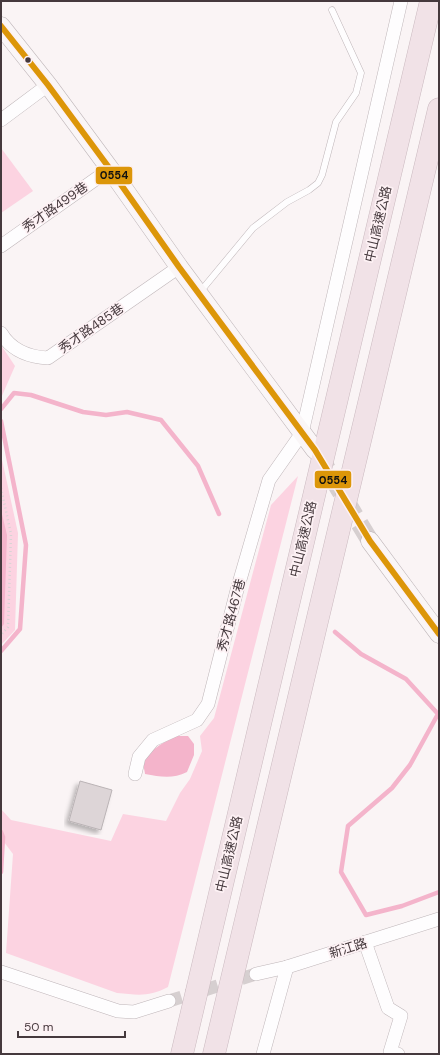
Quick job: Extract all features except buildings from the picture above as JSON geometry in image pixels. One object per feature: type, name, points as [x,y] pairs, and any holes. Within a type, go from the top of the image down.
[{"type":"highway","name":"中山高速公路","points":[[182,1054],[431,1]]},
{"type":"highway","points":[[214,1054],[439,109]]},
{"type":"main road","points":[[1,26],[48,85],[110,168],[179,267],[315,450]]},
{"type":"main road","points":[[370,541],[439,634]]},
{"type":"street","points":[[302,432],[401,1]]},
{"type":"street","points":[[1,120],[48,85]]},
{"type":"street","name":"秀才路499巷","points":[[1,246],[110,168]]},
{"type":"street","name":"秀才路485巷","points":[[1,333],[17,350],[36,357],[48,358],[179,267]]},
{"type":"street","name":"秀才路467巷","points":[[135,774],[139,757],[153,740],[197,720],[208,704],[237,590],[269,480],[302,432]]},
{"type":"street","name":"新江路","points":[[256,974],[287,967],[439,919]]},
{"type":"street","points":[[365,942],[388,1008],[401,1016],[390,1052],[398,1054]]},
{"type":"street","points":[[263,1054],[287,967]]},
{"type":"street","points":[[1,972],[118,1011],[134,1012],[169,1001]]},
{"type":"lane","points":[[199,293],[253,228],[287,202],[309,190],[318,183],[322,175],[336,122],[356,93],[361,73],[332,10]]},
{"type":"path","points":[[1,488],[11,534],[8,627],[1,635]]},
{"type":"shaded area","points":[[1,148],[33,191],[1,213]]},
{"type":"shaded area","points":[[1,345],[15,366],[1,398]]},
{"type":"shaded area","points":[[1,455],[18,533],[15,630],[1,645]]},
{"type":"shaded area","points":[[298,476],[168,987],[149,994],[137,995],[117,993],[6,953],[13,854],[1,838],[1,809],[11,820],[111,841],[123,814],[166,821],[180,793],[190,779],[202,751],[200,736],[214,718],[271,505]]},
{"type":"shaded area","points":[[1,510],[7,535],[4,624],[1,628]]},
{"type":"shaded area","points":[[175,736],[188,736],[194,744],[194,755],[187,772],[177,776],[167,777],[145,774],[144,765],[146,759],[152,751]]},
{"type":"waterway","points":[[1,409],[14,393],[31,395],[83,412],[106,415],[127,412],[161,420],[198,466],[219,514]]},
{"type":"waterway","points":[[1,421],[26,545],[20,629],[1,651]]},
{"type":"waterway","points":[[335,632],[361,654],[406,679],[438,714],[410,765],[392,788],[348,826],[341,872],[366,915],[402,906],[439,892]]},
{"type":"waterway","points":[[1,832],[3,837],[1,872]]},
{"type":"tunnel","points":[[318,454],[370,541]]},
{"type":"tunnel","points":[[169,1001],[256,974]]},
{"type":"transit line","name":"0554","points":[[1,26],[48,85],[110,169],[179,267],[315,450],[370,541],[439,634]]}]
